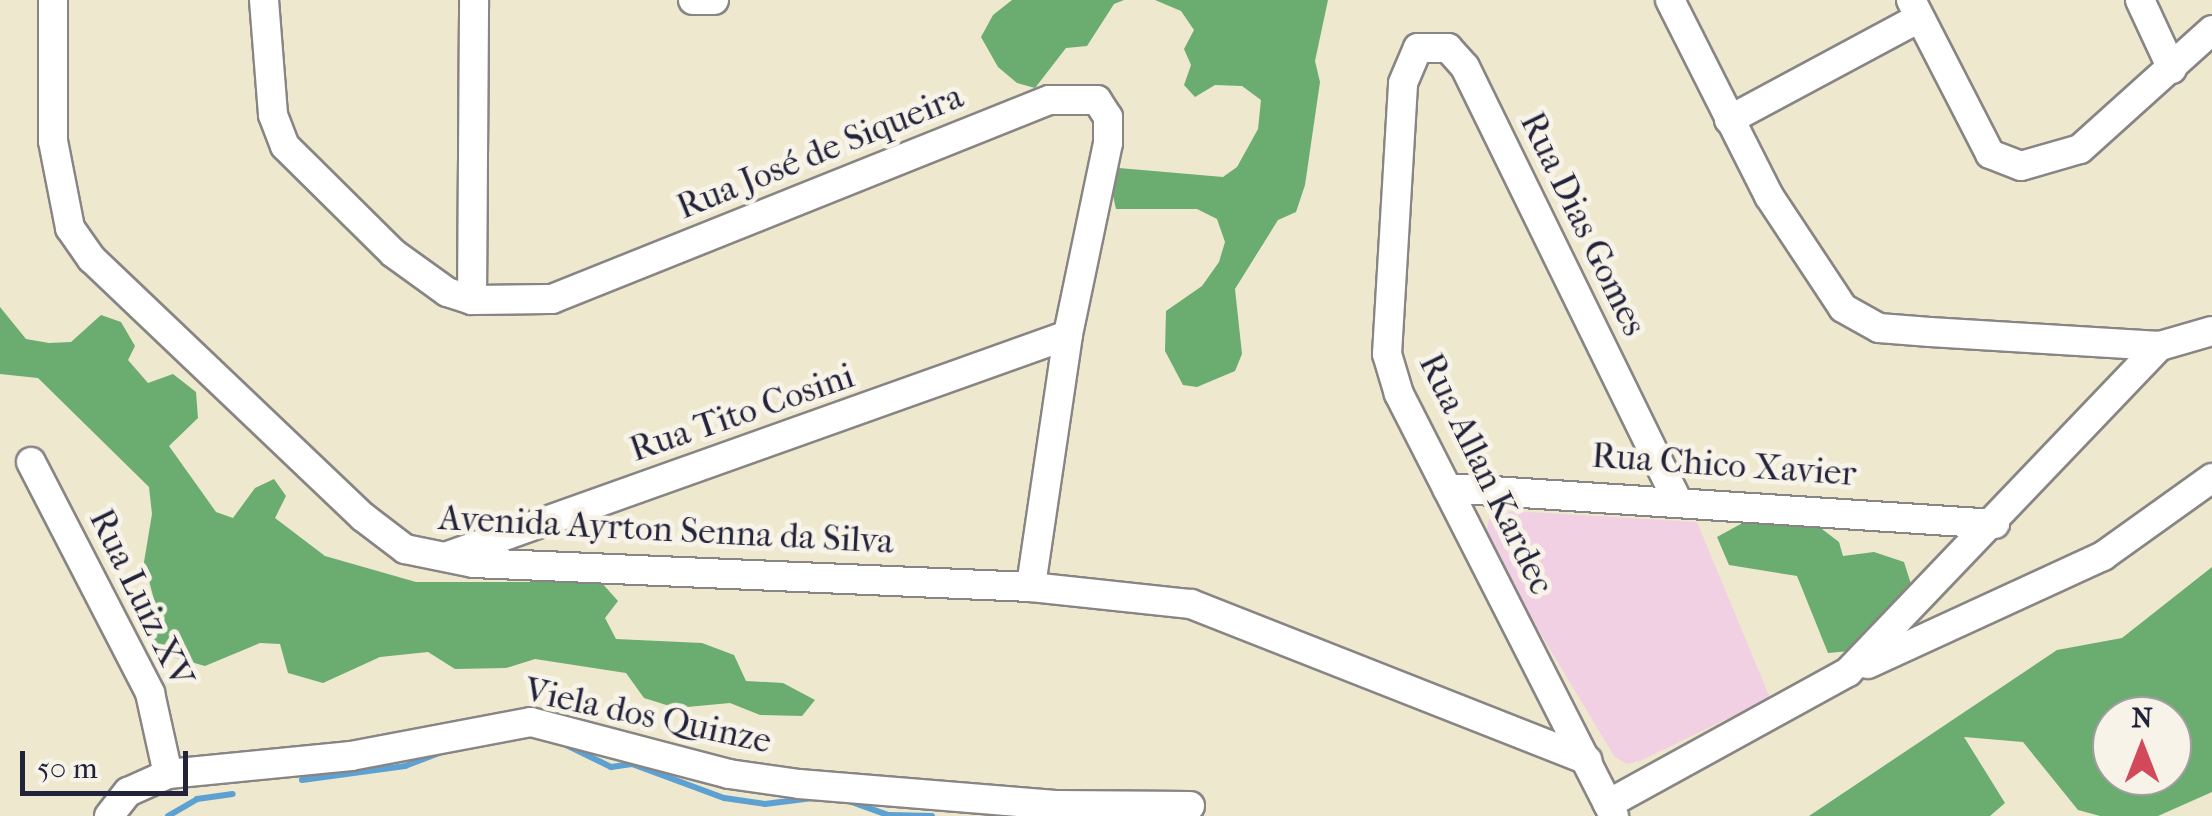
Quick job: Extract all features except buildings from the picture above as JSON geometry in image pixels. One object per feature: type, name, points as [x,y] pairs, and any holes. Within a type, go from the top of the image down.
[{"type":"street","name":"Avenida Ayrton Senna da Silva","points":[[53,0],[53,141],[70,228],[92,259],[363,518],[405,549],[439,559],[1031,587],[1190,604],[1587,760]]},
{"type":"street","name":"Rua José de Siqueira","points":[[264,0],[273,115],[285,146],[393,254],[447,292],[472,300],[552,300],[1049,100],[1080,96],[1097,100],[1108,118],[1108,143],[1068,335],[1031,587]]},
{"type":"street","points":[[472,300],[474,0]]},
{"type":"street","points":[[692,0],[714,0]]},
{"type":"street","points":[[1670,0],[1729,120],[1816,275],[1843,308],[1880,328],[2160,346],[2212,331]]},
{"type":"street","points":[[2140,0],[2172,69]]},
{"type":"street","points":[[1729,120],[1915,9],[1990,154],[2021,166],[2080,150],[2212,30]]},
{"type":"street","name":"Rua Dias Gomes","points":[[1403,82],[1418,48],[1448,48],[1465,67],[1676,498]]},
{"type":"street","name":"Rua Allan Kardec","points":[[1403,82],[1387,354],[1446,488],[1611,810]]},
{"type":"street","name":"Rua Tito Cosini","points":[[439,559],[1068,335]]},
{"type":"street","points":[[1848,672],[1995,524],[2160,346]]},
{"type":"street","name":"Rua Luiz XV","points":[[30,462],[150,693],[168,774]]},
{"type":"street","points":[[1611,810],[1848,672],[2103,556],[2212,478]]},
{"type":"street","name":"Rua Chico Xavier","points":[[1446,488],[1676,498],[1995,524]]},
{"type":"street","name":"Viela dos Quinze","points":[[109,816],[128,792],[168,774],[351,756],[531,722],[714,771],[799,784],[1040,804],[1190,806]]},
{"type":"shaded area","points":[[1512,511],[1697,522],[1770,698],[1640,761],[1626,764],[1614,756],[1485,541],[1489,519]]},
{"type":"green space","points":[[1012,0],[1124,0],[1114,4],[1087,46],[1066,48],[1035,88],[1017,83],[998,67],[981,37],[993,15]]},
{"type":"green space","points":[[1155,0],[1328,0],[1315,61],[1320,82],[1305,185],[1296,212],[1278,220],[1235,289],[1242,354],[1235,371],[1197,387],[1183,385],[1165,351],[1166,311],[1202,286],[1219,262],[1225,242],[1217,219],[1197,209],[1116,209],[1110,182],[1119,168],[1223,177],[1237,167],[1258,129],[1261,100],[1242,86],[1215,85],[1195,97],[1184,85],[1191,65],[1184,49],[1194,30],[1181,11]]},
{"type":"green space","points":[[0,307],[26,339],[49,343],[71,342],[101,315],[121,322],[135,346],[128,360],[148,383],[173,374],[196,392],[198,418],[169,446],[216,512],[233,518],[255,488],[274,479],[286,496],[275,518],[325,556],[416,582],[601,582],[618,601],[605,618],[616,639],[702,643],[734,655],[746,681],[783,683],[815,700],[802,716],[760,715],[730,703],[676,708],[644,698],[626,673],[535,659],[506,668],[455,669],[428,652],[380,657],[323,683],[288,673],[280,644],[260,643],[205,666],[162,654],[147,636],[156,607],[144,562],[152,514],[149,487],[38,378],[0,374]]},
{"type":"green space","points":[[1783,519],[1818,526],[1839,542],[1843,556],[1874,552],[1904,562],[1911,584],[1850,651],[1828,653],[1797,576],[1729,565],[1717,537],[1748,520]]},
{"type":"green space","points":[[2212,567],[2212,792],[2158,816],[2100,816],[2078,810],[2023,742],[1964,737],[2005,803],[1990,816],[1809,816],[2057,650],[2122,638]]},
{"type":"waterway","points":[[560,742],[611,767],[632,764],[724,798],[765,804],[813,798]]},
{"type":"waterway","points":[[302,780],[405,766],[447,750]]},
{"type":"waterway","points":[[168,816],[197,799],[233,794]]},
{"type":"waterway","points":[[846,800],[888,815],[932,816]]}]
